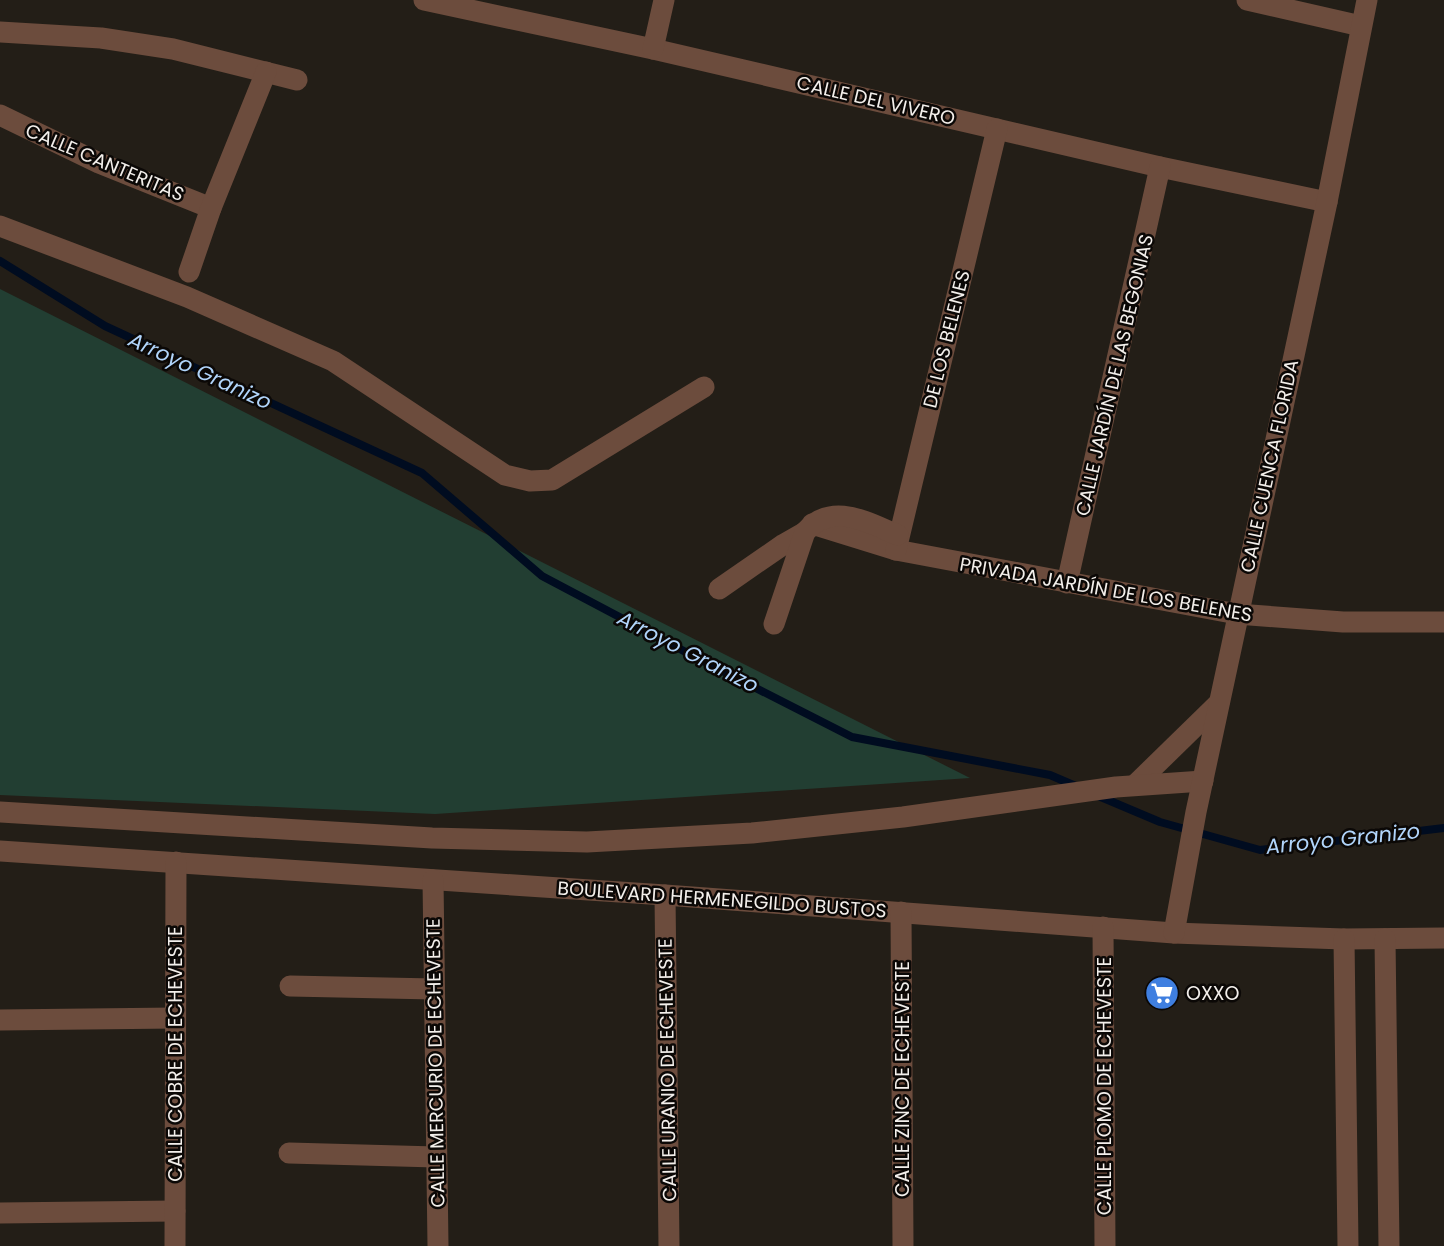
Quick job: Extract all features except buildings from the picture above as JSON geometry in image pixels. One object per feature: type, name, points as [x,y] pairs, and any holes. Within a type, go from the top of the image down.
[{"type":"street","name":"CALLE DEL VIVERO","points":[[424,0],[653,49],[1160,167],[1327,202]]},
{"type":"street","points":[[653,49],[664,0]]},
{"type":"street","points":[[1247,0],[1361,26]]},
{"type":"street","name":"CALLE CUENCA FLORIDA","points":[[1174,933],[1196,812],[1327,202],[1367,0]]},
{"type":"street","points":[[0,32],[101,38],[173,49],[297,80]]},
{"type":"street","points":[[189,272],[211,208],[266,72]]},
{"type":"street","name":"CALLE CANTERITAS","points":[[0,115],[99,163],[211,208]]},
{"type":"street","name":"DE LOS BELENES","points":[[897,542],[998,129]]},
{"type":"street","name":"CALLE JARDÍN DE LAS BEGONIAS","points":[[1067,583],[1160,167]]},
{"type":"street","points":[[0,226],[187,298],[333,361],[505,475],[530,481],[552,480],[704,387]]},
{"type":"street","points":[[719,589],[809,528]]},
{"type":"street","points":[[774,624],[809,528]]},
{"type":"street","name":"PRIVADA JARDÍN DE LOS BELENES","points":[[809,528],[897,542],[1067,583],[1237,614],[1343,622],[1444,622]]},
{"type":"street","points":[[1125,786],[1219,703]]},
{"type":"street","points":[[0,813],[432,838],[587,842],[752,833],[903,817],[1125,786],[1203,781]]},
{"type":"street","name":"BOULEVARD HERMENEGILDO BUSTOS","points":[[0,850],[1174,933],[1344,939],[1444,938]]},
{"type":"street","name":"CALLE COBRE DE ECHEVESTE","points":[[175,1246],[176,862]]},
{"type":"street","name":"CALLE MERCURIO DE ECHEVESTE","points":[[433,880],[438,1246]]},
{"type":"street","name":"CALLE URANIO DE ECHEVESTE","points":[[665,895],[669,1246]]},
{"type":"street","name":"CALLE ZINC DE ECHEVESTE","points":[[901,912],[903,1246]]},
{"type":"street","name":"CALLE PLOMO DE ECHEVESTE","points":[[1103,927],[1105,1246]]},
{"type":"street","points":[[1344,939],[1348,1246]]},
{"type":"street","points":[[1385,939],[1389,1246]]},
{"type":"street","points":[[290,986],[434,989]]},
{"type":"street","points":[[0,1020],[175,1018]]},
{"type":"street","points":[[289,1153],[436,1157]]},
{"type":"street","points":[[0,1213],[175,1211]]},
{"type":"green space","points":[[0,289],[970,778],[435,814],[0,795]]},
{"type":"waterway","name":"Arroyo Granizo","points":[[0,261],[105,326],[422,473],[542,576],[852,737],[1050,775],[1078,787]]},
{"type":"waterway","name":"Arroyo Granizo","points":[[1096,795],[1160,822],[1260,850],[1444,828]]},
{"type":"place","name":"OXXO","points":[[1162,993]]}]
